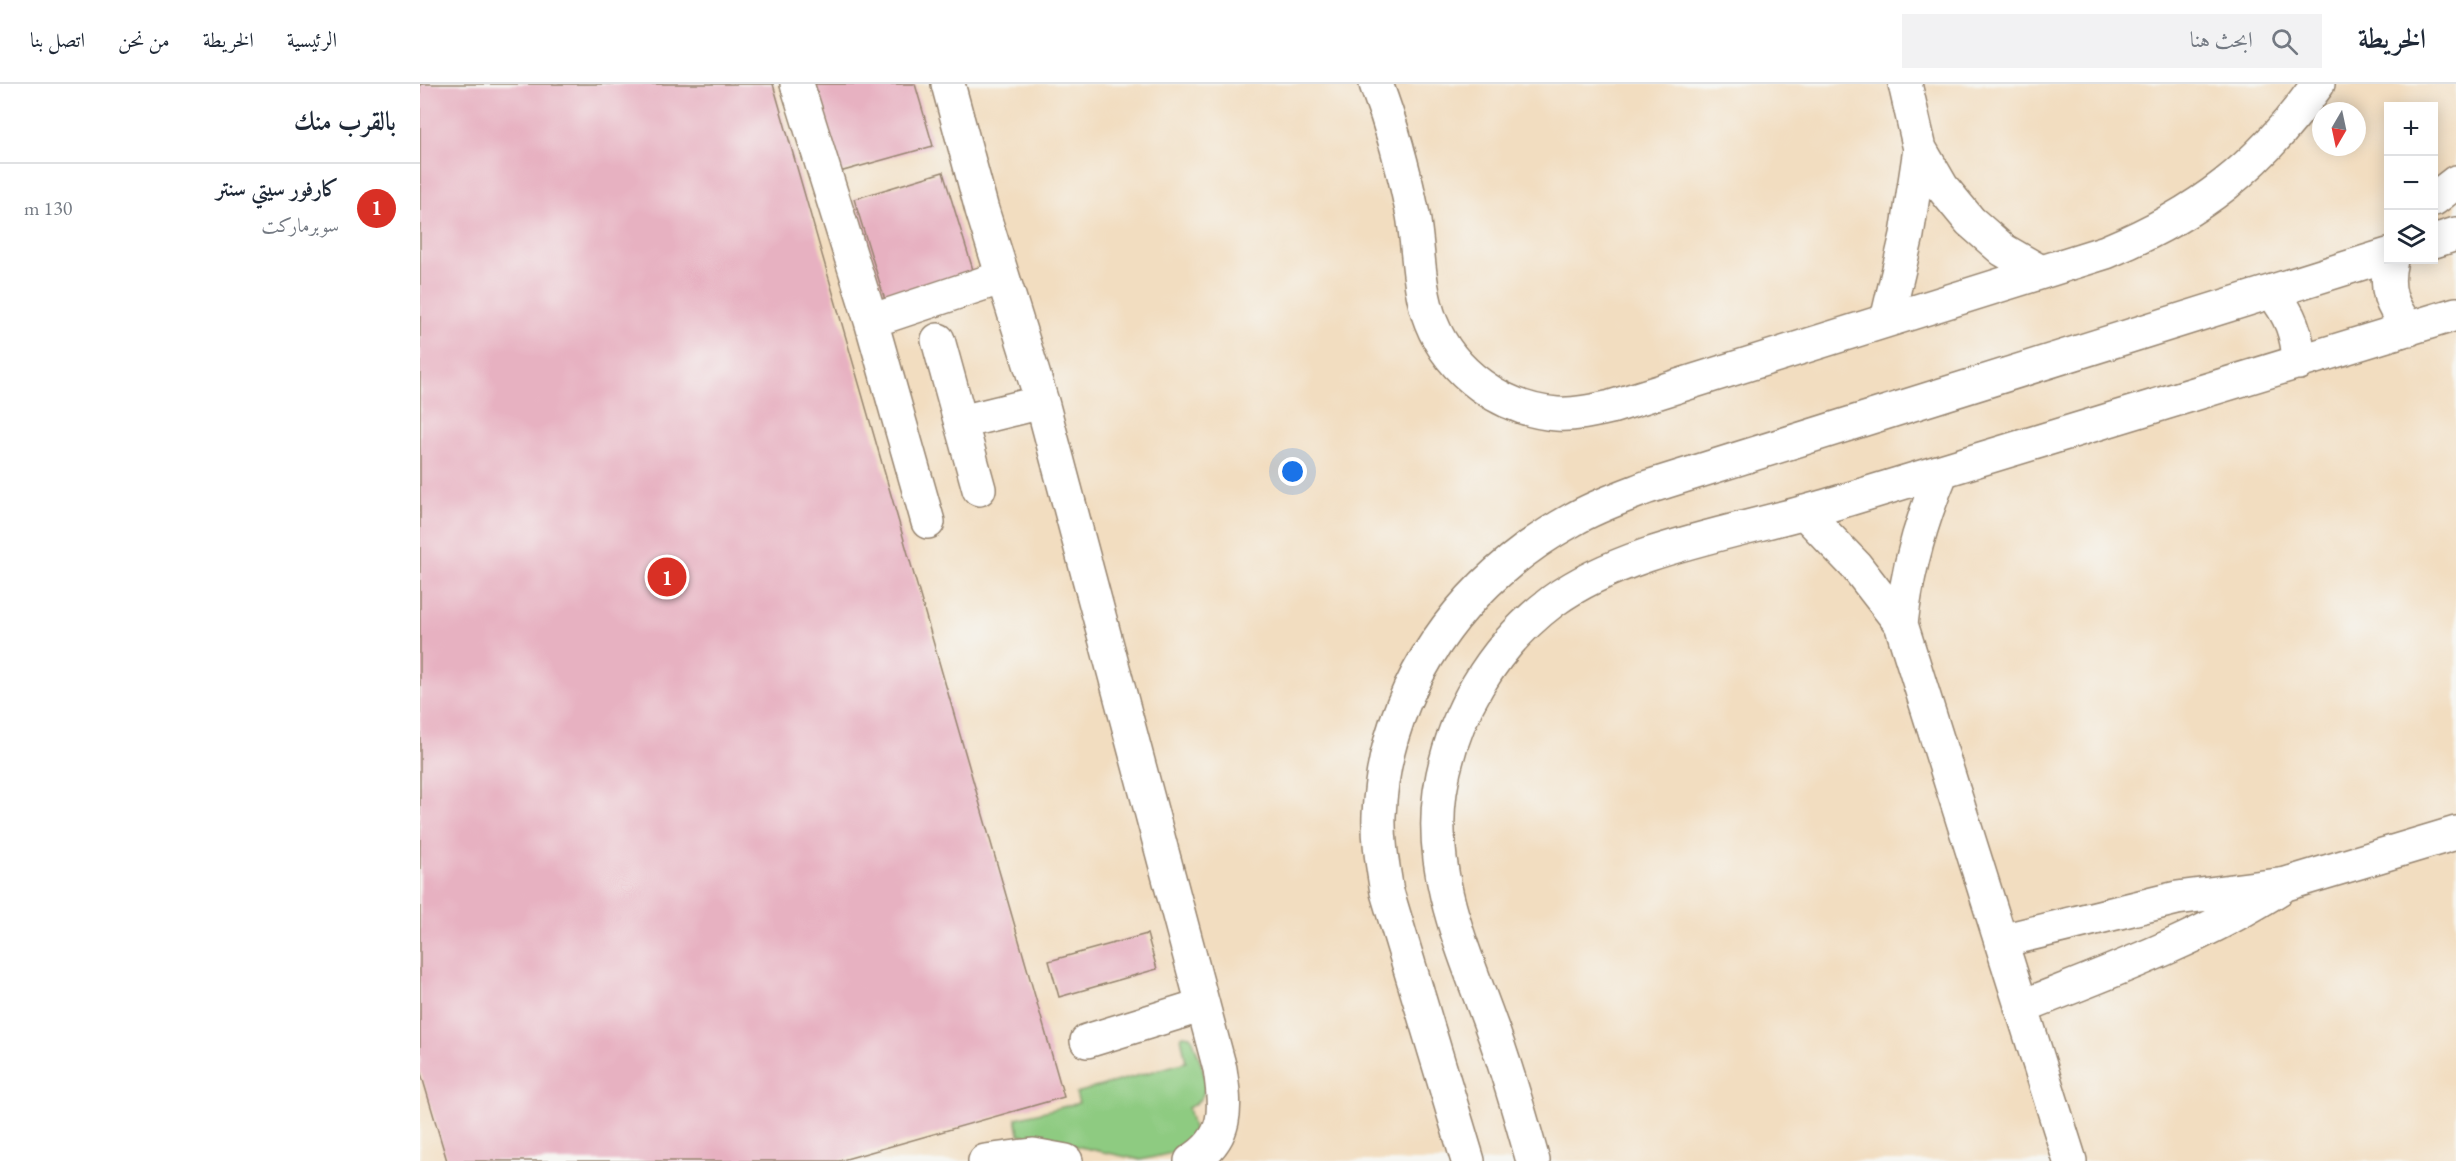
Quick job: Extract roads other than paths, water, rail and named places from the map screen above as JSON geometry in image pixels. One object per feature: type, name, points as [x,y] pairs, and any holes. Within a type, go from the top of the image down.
[{"type":"street","points":[[797,84],[872,321],[928,522]]},
{"type":"street","points":[[948,84],[1003,277],[1042,402],[1220,1069],[1224,1111],[1221,1127],[1214,1141],[1202,1154],[1191,1161]]},
{"type":"street","points":[[1376,84],[1401,162],[1413,216],[1424,297],[1432,323],[1444,348],[1461,369],[1481,386],[1505,400],[1531,409],[1549,412],[1585,412],[1611,407],[2106,252],[2142,237],[2178,218],[2242,172],[2271,144],[2318,84]]},
{"type":"street","points":[[1905,84],[1920,149],[1942,187],[1970,221],[2003,250],[2041,272]]},
{"type":"street","points":[[1887,320],[1907,235],[1920,149]]},
{"type":"street","points":[[2438,195],[2456,182]]},
{"type":"street","points":[[2438,239],[2456,234]]},
{"type":"street","points":[[1468,1161],[1387,892],[1381,854],[1379,816],[1390,741],[1401,708],[1432,646],[1452,618],[1476,592],[1505,565],[1538,540],[1573,519],[1619,498],[2384,256]]},
{"type":"street","points":[[2390,264],[2389,294],[2397,313],[2409,329]]},
{"type":"street","points":[[872,321],[1003,277]]},
{"type":"street","points":[[2272,292],[2294,324],[2299,363]]},
{"type":"street","points":[[1533,1161],[1512,1083],[1444,891],[1439,859],[1439,804],[1446,760],[1456,729],[1486,671],[1506,645],[1538,614],[1582,583],[1611,568],[1643,557],[1804,513],[2456,314]]},
{"type":"street","points":[[938,340],[979,489]]},
{"type":"street","points":[[961,422],[1042,402]]},
{"type":"street","points":[[1901,624],[1914,546],[1942,471]]},
{"type":"street","points":[[1804,513],[1856,566],[1901,624],[2070,1161]]},
{"type":"street","points":[[2001,941],[2168,900],[2286,884],[2456,832]]},
{"type":"street","points":[[2021,1007],[2184,940],[2236,914],[2286,884]]},
{"type":"street","points":[[1087,1041],[1203,1005]]},
{"type":"street","points":[[985,1161],[1033,1155],[1066,1161]]},
{"type":"place","name":"كارفور سيتي سنتر","points":[[667,577]]}]
